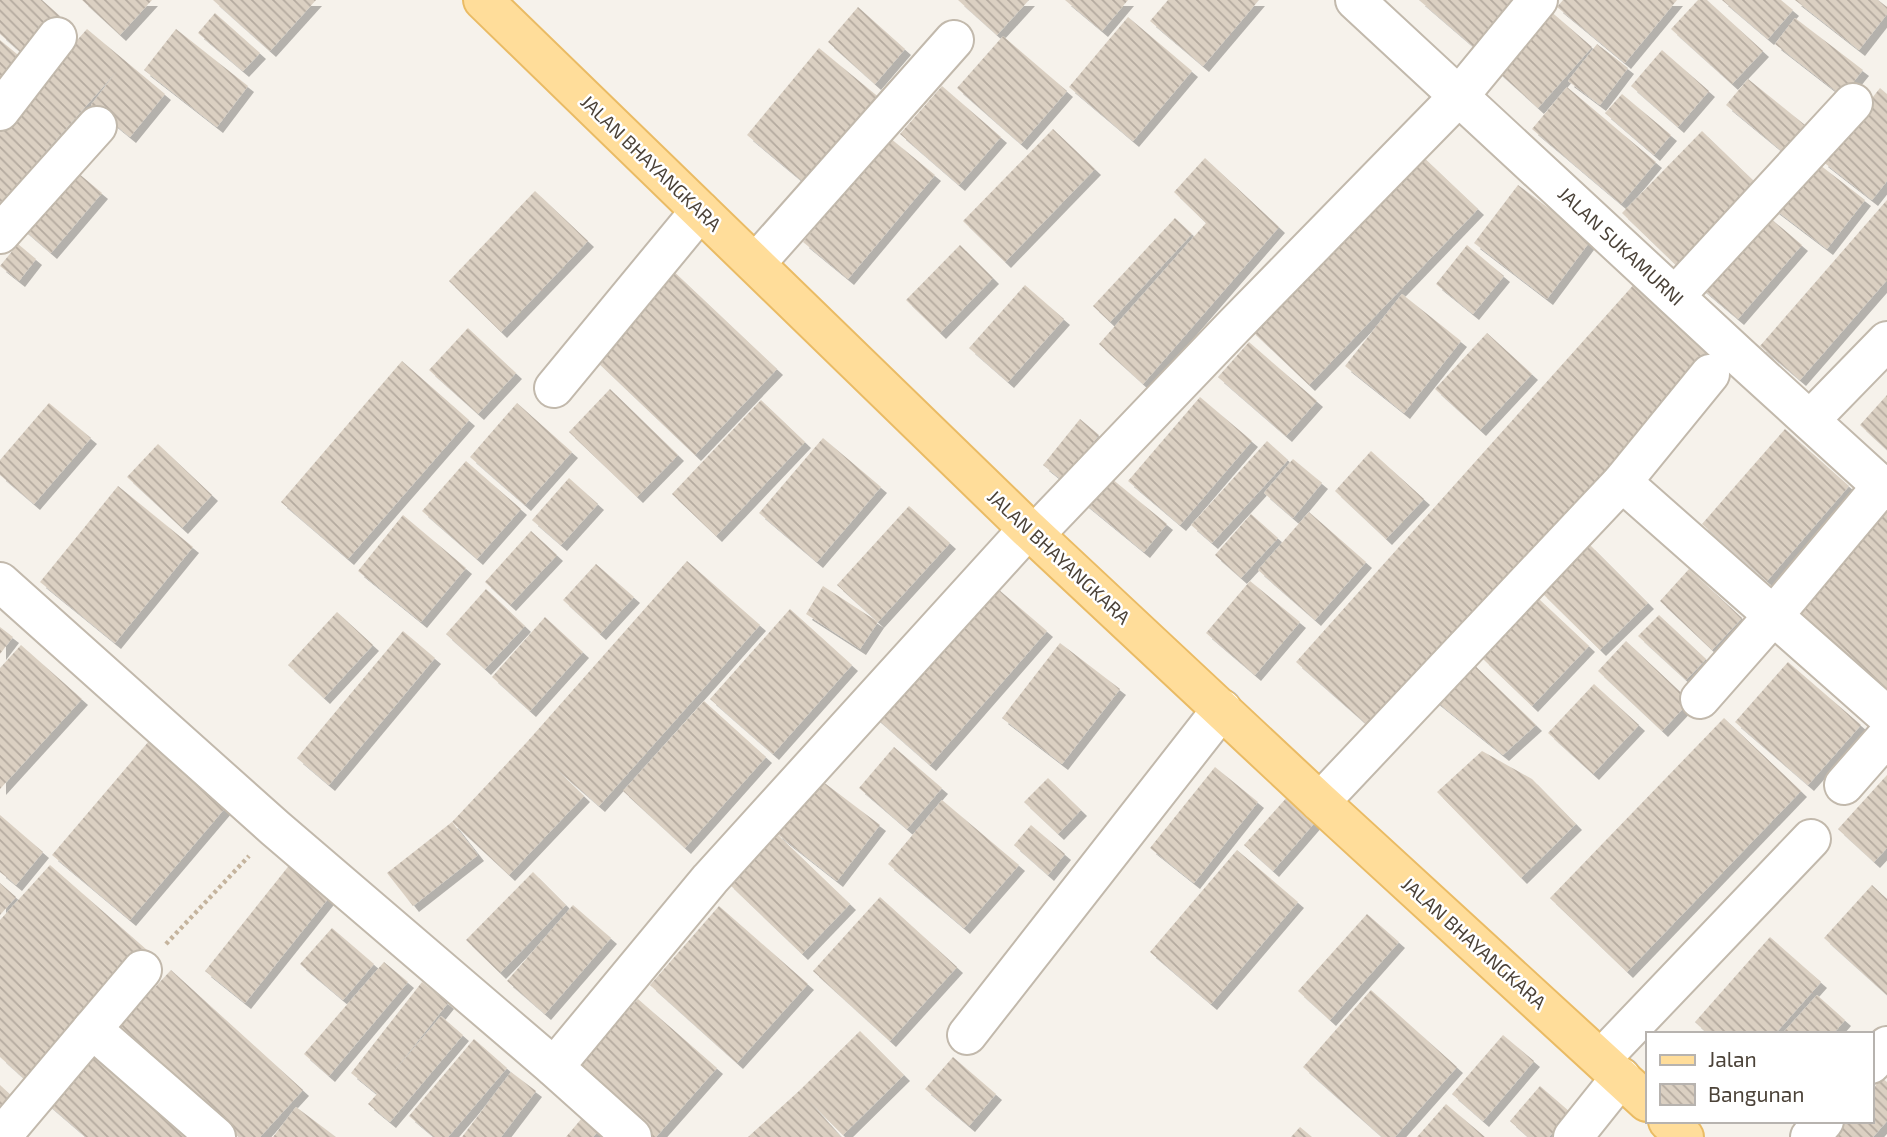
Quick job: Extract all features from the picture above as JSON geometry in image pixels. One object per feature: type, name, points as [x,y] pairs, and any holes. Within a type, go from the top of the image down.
[{"type":"main road","name":"JALAN BHAYANGKARA","points":[[483,0],[1031,532],[1623,1080]]},
{"type":"main road","points":[[1670,1123],[1684,1137]]},
{"type":"street","name":"JALAN SUKAMURNI","points":[[1355,0],[1885,488]]},
{"type":"street","points":[[554,1067],[710,879],[1031,532],[1459,96],[1538,0]]},
{"type":"street","points":[[0,111],[57,37]]},
{"type":"street","points":[[756,263],[954,40]]},
{"type":"street","points":[[1675,296],[1853,103]]},
{"type":"street","points":[[0,234],[97,125]]},
{"type":"street","points":[[554,388],[701,211]]},
{"type":"street","points":[[1810,420],[1887,341]]},
{"type":"street","points":[[1320,802],[1622,482],[1710,374]]},
{"type":"street","points":[[1622,482],[1887,716]]},
{"type":"street","points":[[1700,699],[1885,488]]},
{"type":"street","points":[[0,582],[275,828],[632,1137]]},
{"type":"street","points":[[967,1035],[1222,709]]},
{"type":"street","points":[[1844,785],[1887,736]]},
{"type":"street","points":[[1660,1032],[1811,839]]},
{"type":"street","points":[[1,1137],[142,970]]},
{"type":"street","points":[[92,1028],[216,1137]]},
{"type":"street","points":[[1873,1062],[1887,1045]]},
{"type":"street","points":[[1573,1137],[1646,1051]]},
{"type":"street","points":[[1810,1137],[1822,1123]]},
{"type":"path","points":[[142,970],[275,828]]},
{"type":"building","points":[[0,0],[42,0],[60,16],[24,55],[0,34]]},
{"type":"building","points":[[82,0],[152,0],[120,35]]},
{"type":"building","points":[[213,0],[316,0],[270,51]]},
{"type":"building","points":[[958,0],[1029,0],[997,35]]},
{"type":"building","points":[[1065,0],[1128,0],[1102,31]]},
{"type":"building","points":[[1168,0],[1259,0],[1203,66],[1150,21]]},
{"type":"building","points":[[1419,0],[1530,0],[1483,55]]},
{"type":"building","points":[[1563,0],[1677,0],[1625,63],[1557,7]]},
{"type":"building","points":[[1698,0],[1707,0],[1763,51],[1732,84],[1671,29]]},
{"type":"building","points":[[1722,0],[1781,0],[1793,10],[1768,39]]},
{"type":"building","points":[[1795,0],[1878,0],[1887,7],[1887,14],[1859,50]]},
{"type":"building","points":[[858,7],[905,49],[875,84],[828,42]]},
{"type":"building","points":[[1548,9],[1592,47],[1538,108],[1495,69]]},
{"type":"building","points":[[215,13],[260,53],[243,71],[198,33]]},
{"type":"building","points":[[1128,17],[1192,71],[1133,141],[1069,87]]},
{"type":"building","points":[[1795,18],[1863,70],[1842,96],[1775,44]]},
{"type":"building","points":[[87,29],[165,94],[130,137],[91,105],[117,71],[0,203],[0,127]]},
{"type":"building","points":[[176,29],[248,86],[217,127],[144,70]]},
{"type":"building","points":[[1003,36],[1067,91],[1021,144],[957,88]]},
{"type":"building","points":[[0,40],[23,59],[0,87]]},
{"type":"building","points":[[1597,44],[1628,68],[1600,105],[1568,81]]},
{"type":"building","points":[[819,48],[881,99],[808,186],[747,135]]},
{"type":"building","points":[[1662,50],[1709,91],[1678,127],[1631,86]]},
{"type":"building","points":[[1748,79],[1805,125],[1783,152],[1726,105]]},
{"type":"building","points":[[942,86],[1001,137],[959,185],[900,134]]},
{"type":"building","points":[[1567,87],[1656,162],[1621,204],[1532,129]]},
{"type":"building","points":[[1880,88],[1887,94],[1887,181],[1872,200],[1822,161]]},
{"type":"building","points":[[1622,94],[1671,135],[1654,155],[1605,113]]},
{"type":"building","points":[[1053,129],[1095,169],[1005,262],[963,221]]},
{"type":"building","points":[[1702,131],[1760,187],[1680,269],[1622,213]]},
{"type":"building","points":[[890,138],[935,175],[848,279],[803,242]]},
{"type":"building","points":[[1419,153],[1478,209],[1309,385],[1250,329]]},
{"type":"building","points":[[1205,158],[1279,227],[1143,384],[1099,344],[1206,223],[1174,192]]},
{"type":"building","points":[[1811,158],[1865,200],[1827,249],[1773,208]]},
{"type":"building","points":[[72,168],[102,193],[51,253],[22,228]]},
{"type":"building","points":[[1518,185],[1591,240],[1547,299],[1474,243]]},
{"type":"building","points":[[535,191],[588,241],[501,332],[449,281]]},
{"type":"building","points":[[1887,200],[1887,280],[1800,380],[1760,346]]},
{"type":"building","points":[[1763,212],[1802,245],[1738,319],[1699,286]]},
{"type":"building","points":[[1175,218],[1192,234],[1110,322],[1093,306]]},
{"type":"building","points":[[18,244],[36,259],[19,281],[0,266]]},
{"type":"building","points":[[960,245],[993,278],[940,333],[906,300]]},
{"type":"building","points":[[1467,245],[1504,276],[1473,314],[1436,284]]},
{"type":"building","points":[[668,266],[777,369],[695,455],[587,352]]},
{"type":"building","points":[[1637,281],[1713,350],[1373,730],[1296,662]]},
{"type":"building","points":[[1025,285],[1064,319],[1008,382],[969,348]]},
{"type":"building","points":[[1402,294],[1461,341],[1404,413],[1345,366]]},
{"type":"building","points":[[468,328],[516,373],[478,414],[429,370]]},
{"type":"building","points":[[1487,333],[1532,374],[1480,430],[1435,389]]},
{"type":"building","points":[[1249,342],[1317,401],[1286,436],[1218,377]]},
{"type":"building","points":[[402,361],[469,420],[348,559],[281,502]]},
{"type":"building","points":[[610,389],[678,455],[637,497],[569,432]]},
{"type":"building","points":[[1887,395],[1887,450],[1860,425]]},
{"type":"building","points":[[1200,397],[1252,441],[1180,525],[1128,481]]},
{"type":"building","points":[[761,400],[805,442],[716,536],[672,494]]},
{"type":"building","points":[[49,403],[91,438],[34,504],[0,475],[0,460]]},
{"type":"building","points":[[517,403],[572,452],[525,505],[470,457]]},
{"type":"building","points":[[1080,419],[1099,435],[1063,481],[1043,465]]},
{"type":"building","points":[[1785,429],[1849,486],[1767,581],[1702,524]]},
{"type":"building","points":[[823,438],[881,487],[817,562],[759,513]]},
{"type":"building","points":[[1267,441],[1288,460],[1212,543],[1191,525]]},
{"type":"building","points":[[158,444],[212,495],[182,528],[127,477]]},
{"type":"building","points":[[1371,451],[1424,499],[1386,539],[1335,491]]},
{"type":"building","points":[[1293,459],[1322,483],[1293,518],[1264,493]]},
{"type":"building","points":[[466,461],[521,509],[477,559],[422,511]]},
{"type":"building","points":[[1106,474],[1167,524],[1144,552],[1083,502]]},
{"type":"building","points":[[569,478],[598,504],[561,545],[532,520]]},
{"type":"building","points":[[118,486],[193,547],[115,643],[40,582]]},
{"type":"building","points":[[909,506],[950,543],[878,622],[837,585]]},
{"type":"building","points":[[1887,511],[1887,690],[1798,613]]},
{"type":"building","points":[[1309,512],[1366,562],[1315,620],[1258,570]]},
{"type":"building","points":[[1251,514],[1278,538],[1241,578],[1215,555]]},
{"type":"building","points":[[403,515],[466,568],[421,622],[358,571]]},
{"type":"building","points":[[531,531],[557,555],[510,605],[485,582]]},
{"type":"building","points":[[1589,544],[1648,603],[1600,650],[1541,592]]},
{"type":"building","points":[[687,561],[760,625],[599,806],[552,765],[584,796],[509,875],[452,822],[527,742]]},
{"type":"building","points":[[596,564],[634,597],[600,634],[563,600]]},
{"type":"building","points":[[1689,569],[1742,618],[1712,650],[1660,601]]},
{"type":"building","points":[[1250,581],[1300,622],[1255,675],[1206,633]]},
{"type":"building","points":[[991,583],[1047,631],[930,765],[874,716]]},
{"type":"building","points":[[823,586],[878,622],[860,649],[806,614]]},
{"type":"building","points":[[486,589],[525,626],[485,669],[446,634]]},
{"type":"building","points":[[1539,599],[1589,646],[1532,706],[1483,659]]},
{"type":"building","points":[[790,609],[852,665],[773,754],[710,699]]},
{"type":"building","points":[[337,612],[373,645],[324,698],[288,665]]},
{"type":"building","points":[[1659,615],[1706,659],[1686,680],[1638,636]]},
{"type":"building","points":[[545,617],[583,652],[530,711],[492,677]]},
{"type":"building","points":[[0,627],[13,637],[0,654]]},
{"type":"building","points":[[403,631],[435,658],[329,785],[297,758]]},
{"type":"building","points":[[1626,641],[1690,701],[1662,731],[1598,671]]},
{"type":"building","points":[[1060,643],[1120,689],[1062,764],[1002,718]]},
{"type":"building","points":[[21,645],[82,699],[0,789],[0,668]]},
{"type":"building","points":[[1469,660],[1536,725],[1503,755],[1432,698]]},
{"type":"building","points":[[1788,662],[1861,725],[1808,785],[1735,722]]},
{"type":"building","points":[[1594,684],[1639,725],[1593,774],[1548,733]]},
{"type":"building","points":[[704,701],[766,757],[685,848],[623,791]]},
{"type":"building","points":[[1724,718],[1801,791],[1627,972],[1550,898]]},
{"type":"building","points":[[149,741],[226,807],[130,920],[52,855]]},
{"type":"building","points":[[894,747],[942,788],[907,829],[859,788]]},
{"type":"building","points":[[1482,751],[1532,779],[1576,824],[1521,878],[1437,792]]},
{"type":"building","points":[[1215,767],[1258,802],[1194,883],[1150,848]]},
{"type":"building","points":[[1887,775],[1887,848],[1874,862],[1838,829]]},
{"type":"building","points":[[818,778],[880,825],[837,881],[776,833]]},
{"type":"building","points":[[1048,778],[1081,810],[1058,834],[1024,802]]},
{"type":"building","points":[[1289,795],[1317,820],[1273,871],[1244,845]]},
{"type":"building","points":[[942,800],[1019,865],[964,928],[888,864]]},
{"type":"building","points":[[0,815],[43,852],[16,885],[0,872]]},
{"type":"building","points":[[452,822],[478,855],[413,906],[387,873]]},
{"type":"building","points":[[1031,825],[1065,854],[1048,875],[1014,845]]},
{"type":"building","points":[[776,833],[850,904],[802,954],[728,883]]},
{"type":"building","points":[[1237,850],[1298,902],[1211,1004],[1150,952]]},
{"type":"building","points":[[295,858],[335,890],[245,1003],[205,971]]},
{"type":"building","points":[[50,865],[147,950],[29,1083],[0,1057],[0,920]]},
{"type":"building","points":[[533,872],[566,905],[500,973],[466,940]]},
{"type":"building","points":[[0,883],[16,897],[0,915]]},
{"type":"building","points":[[1872,885],[1887,899],[1887,995],[1824,938]]},
{"type":"building","points":[[880,897],[957,967],[890,1041],[813,971]]},
{"type":"building","points":[[573,905],[611,938],[545,1014],[507,981]]},
{"type":"building","points":[[719,906],[808,984],[737,1063],[650,985]]},
{"type":"building","points":[[1367,914],[1399,942],[1330,1020],[1298,991]]},
{"type":"building","points":[[332,928],[374,964],[343,1000],[300,964]]},
{"type":"building","points":[[1770,937],[1821,982],[1777,1032],[1706,1032],[1695,1022]]},
{"type":"building","points":[[384,962],[408,982],[329,1076],[304,1054]]},
{"type":"building","points":[[171,970],[303,1090],[260,1137],[239,1137],[118,1027]]},
{"type":"building","points":[[422,982],[448,1003],[391,1075],[441,1016],[463,1035],[390,1122],[368,1104],[377,1094],[351,1073]]},
{"type":"building","points":[[1371,990],[1457,1067],[1395,1137],[1382,1137],[1303,1067]]},
{"type":"building","points":[[1817,995],[1845,1020],[1835,1032],[1784,1032]]},
{"type":"building","points":[[638,999],[717,1068],[656,1137],[649,1137],[574,1071]]},
{"type":"building","points":[[860,1031],[904,1075],[843,1135],[809,1101],[841,1137],[748,1137],[799,1091]]},
{"type":"building","points":[[1503,1035],[1534,1061],[1483,1121],[1452,1094]]},
{"type":"building","points":[[474,1039],[507,1068],[448,1137],[434,1137],[409,1116]]},
{"type":"building","points":[[95,1040],[207,1137],[86,1137],[43,1100]]},
{"type":"building","points":[[953,1057],[996,1094],[969,1126],[925,1089]]},
{"type":"building","points":[[511,1072],[536,1091],[501,1137],[462,1137]]},
{"type":"building","points":[[1882,1078],[1887,1082],[1887,1121],[1873,1137],[1830,1137],[1842,1123],[1873,1123],[1873,1089]]},
{"type":"building","points":[[0,1085],[13,1097],[0,1112]]},
{"type":"building","points":[[1540,1086],[1570,1112],[1549,1137],[1528,1137],[1510,1121]]},
{"type":"building","points":[[1446,1104],[1485,1137],[1417,1137]]},
{"type":"building","points":[[296,1107],[336,1137],[273,1137]]},
{"type":"building","points":[[587,1112],[603,1125],[593,1137],[566,1137]]},
{"type":"building","points":[[1300,1127],[1312,1137],[1291,1137]]}]
